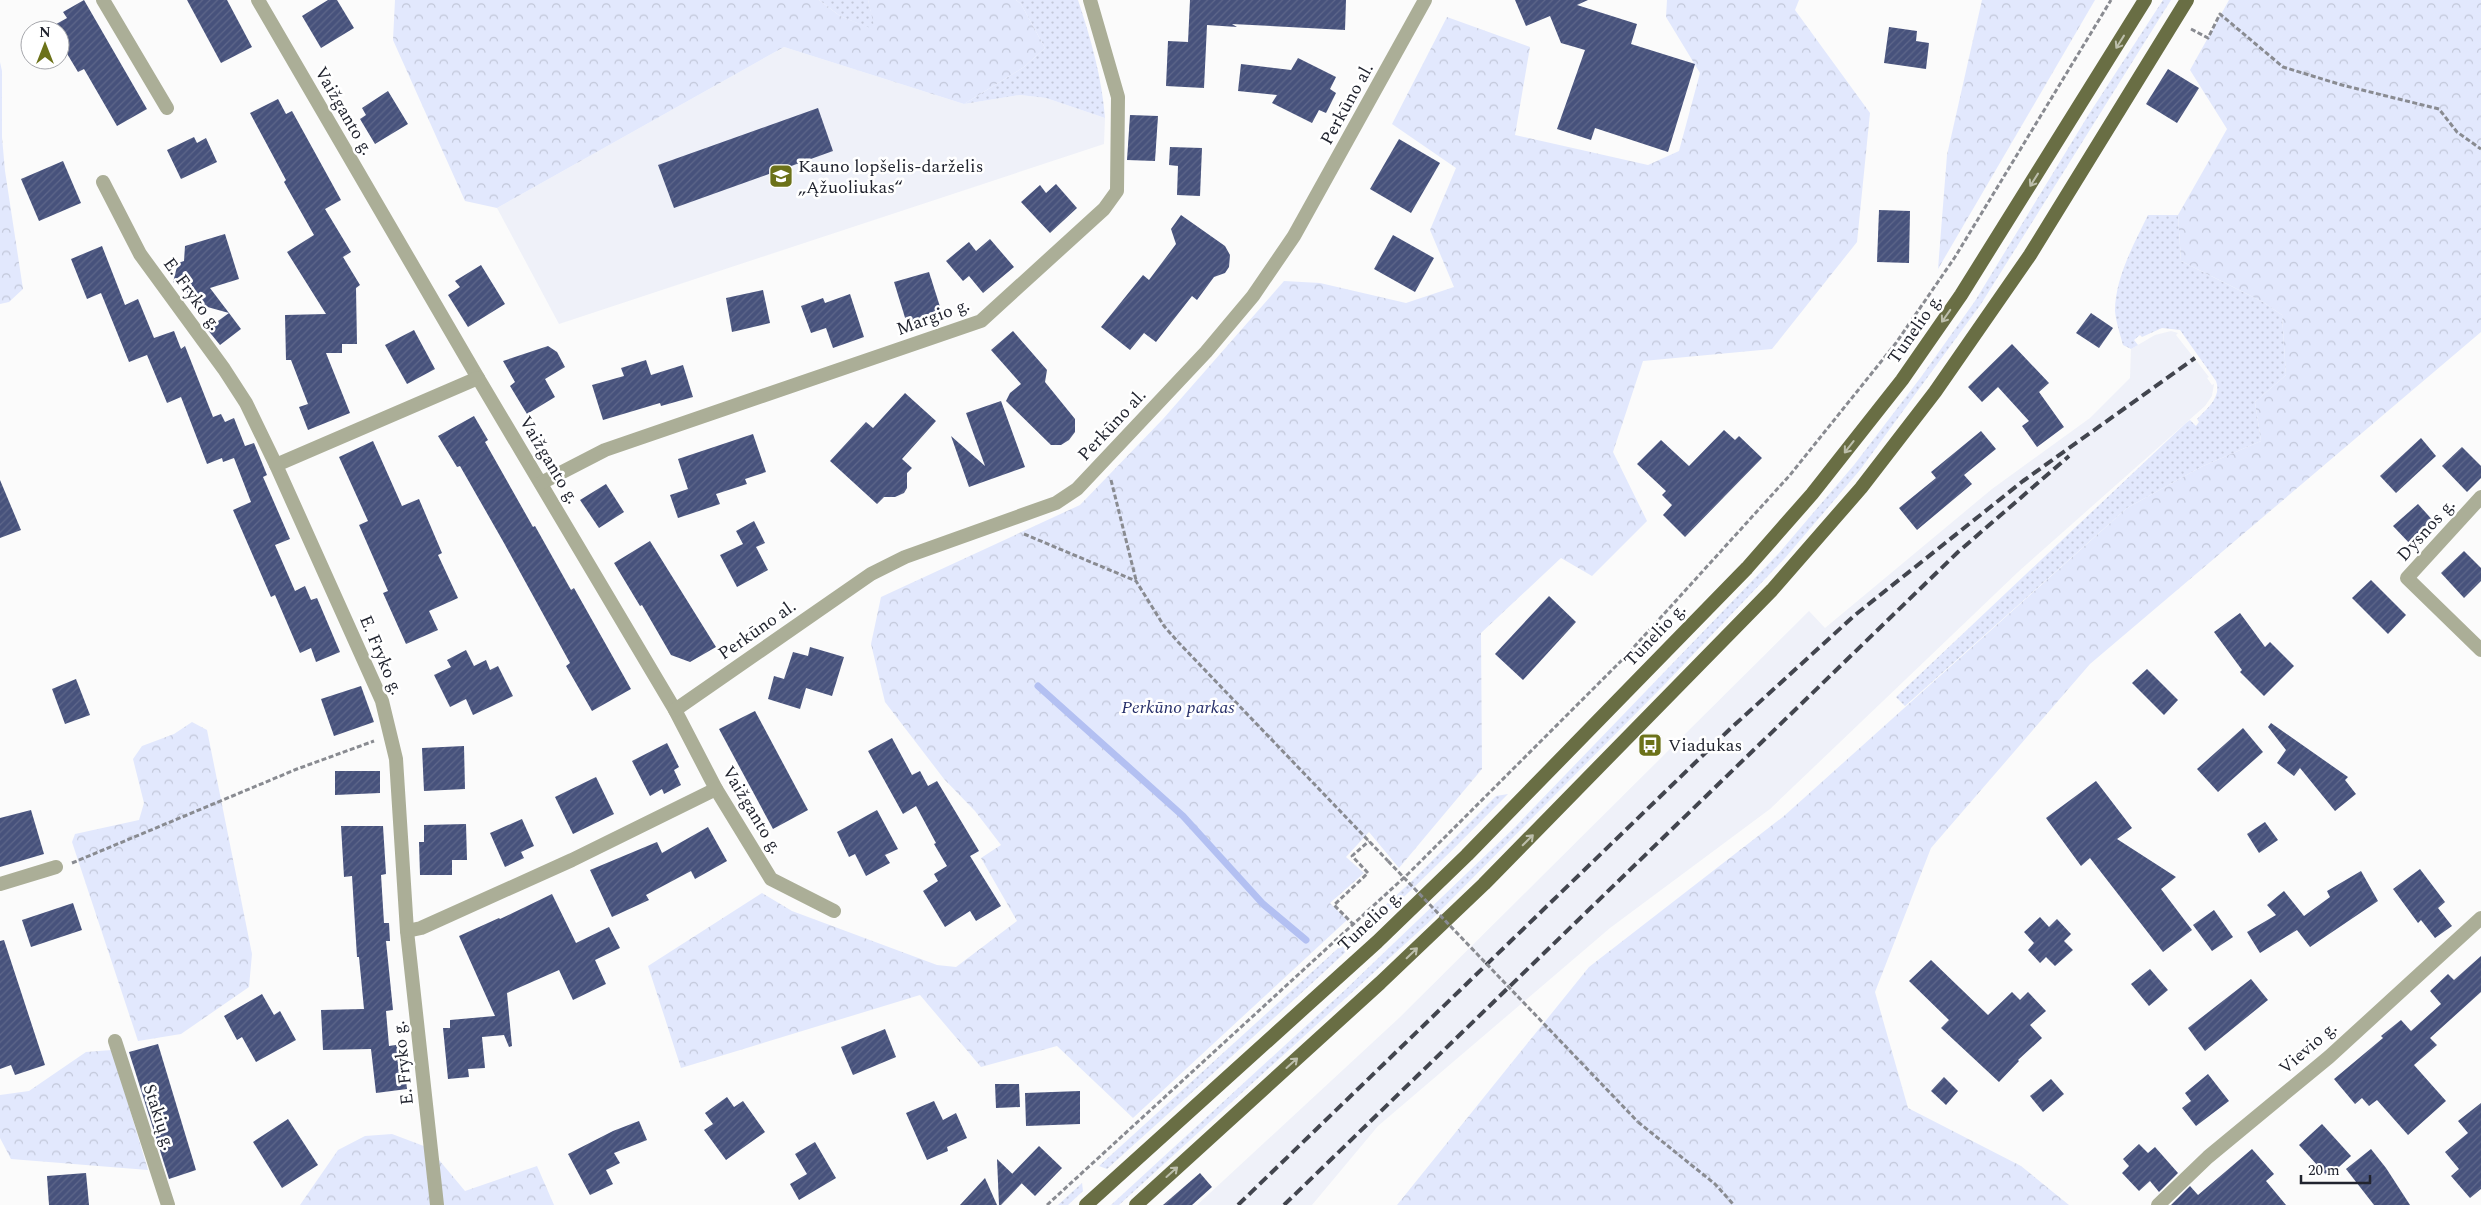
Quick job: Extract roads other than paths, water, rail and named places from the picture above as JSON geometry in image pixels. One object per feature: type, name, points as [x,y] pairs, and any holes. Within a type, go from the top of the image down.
[{"type":"main road","name":"Tunelio g.","points":[[1086,1205],[1377,942],[1467,855],[1747,568],[1812,494],[1902,380],[1961,295],[2145,0]]},
{"type":"main road","points":[[1136,1205],[1380,983],[1484,884],[1590,779],[1785,576],[1861,488],[1941,384],[2030,256],[2187,0]]},
{"type":"street","points":[[103,0],[167,108]]},
{"type":"street","name":"Vaižganto g.","points":[[258,0],[674,710],[716,790],[771,879],[834,911]]},
{"type":"street","name":"Margio g.","points":[[541,483],[605,450],[981,321],[1104,209],[1116,191],[1118,97],[1090,0]]},
{"type":"street","name":"Perkūno al.","points":[[674,710],[871,574],[905,557],[1056,503],[1077,489],[1206,352],[1253,296],[1294,236],[1425,0]]},
{"type":"street","name":"E. Fryko g.","points":[[103,182],[140,254],[224,369],[246,403],[276,465],[382,701],[392,735],[396,758],[408,931],[437,1205]]},
{"type":"street","points":[[276,465],[478,378]]},
{"type":"street","name":"Dysnos g.","points":[[2481,497],[2407,578],[2481,650]]},
{"type":"street","points":[[408,931],[422,928],[572,860],[716,790]]},
{"type":"street","points":[[0,884],[62,866]]},
{"type":"street","name":"Vievio g.","points":[[2158,1205],[2208,1157],[2329,1057],[2481,918]]},
{"type":"street","name":"Stakių g.","points":[[115,1041],[168,1205]]},
{"type":"waterway","points":[[1038,686],[1183,816],[1263,904],[1306,940]]},
{"type":"railway","points":[[1238,1205],[1730,729],[1855,615],[2023,481],[2195,358]]},
{"type":"railway","points":[[1284,1205],[1958,552],[2069,456]]},
{"type":"place","name":"Kauno lopšelis-darželis „Ąžuoliukas“","points":[[781,176]]},
{"type":"place","name":"Viadukas","points":[[1650,745]]},
{"type":"park label","name":"Perkūno parkas","points":[[1178,707]]}]
